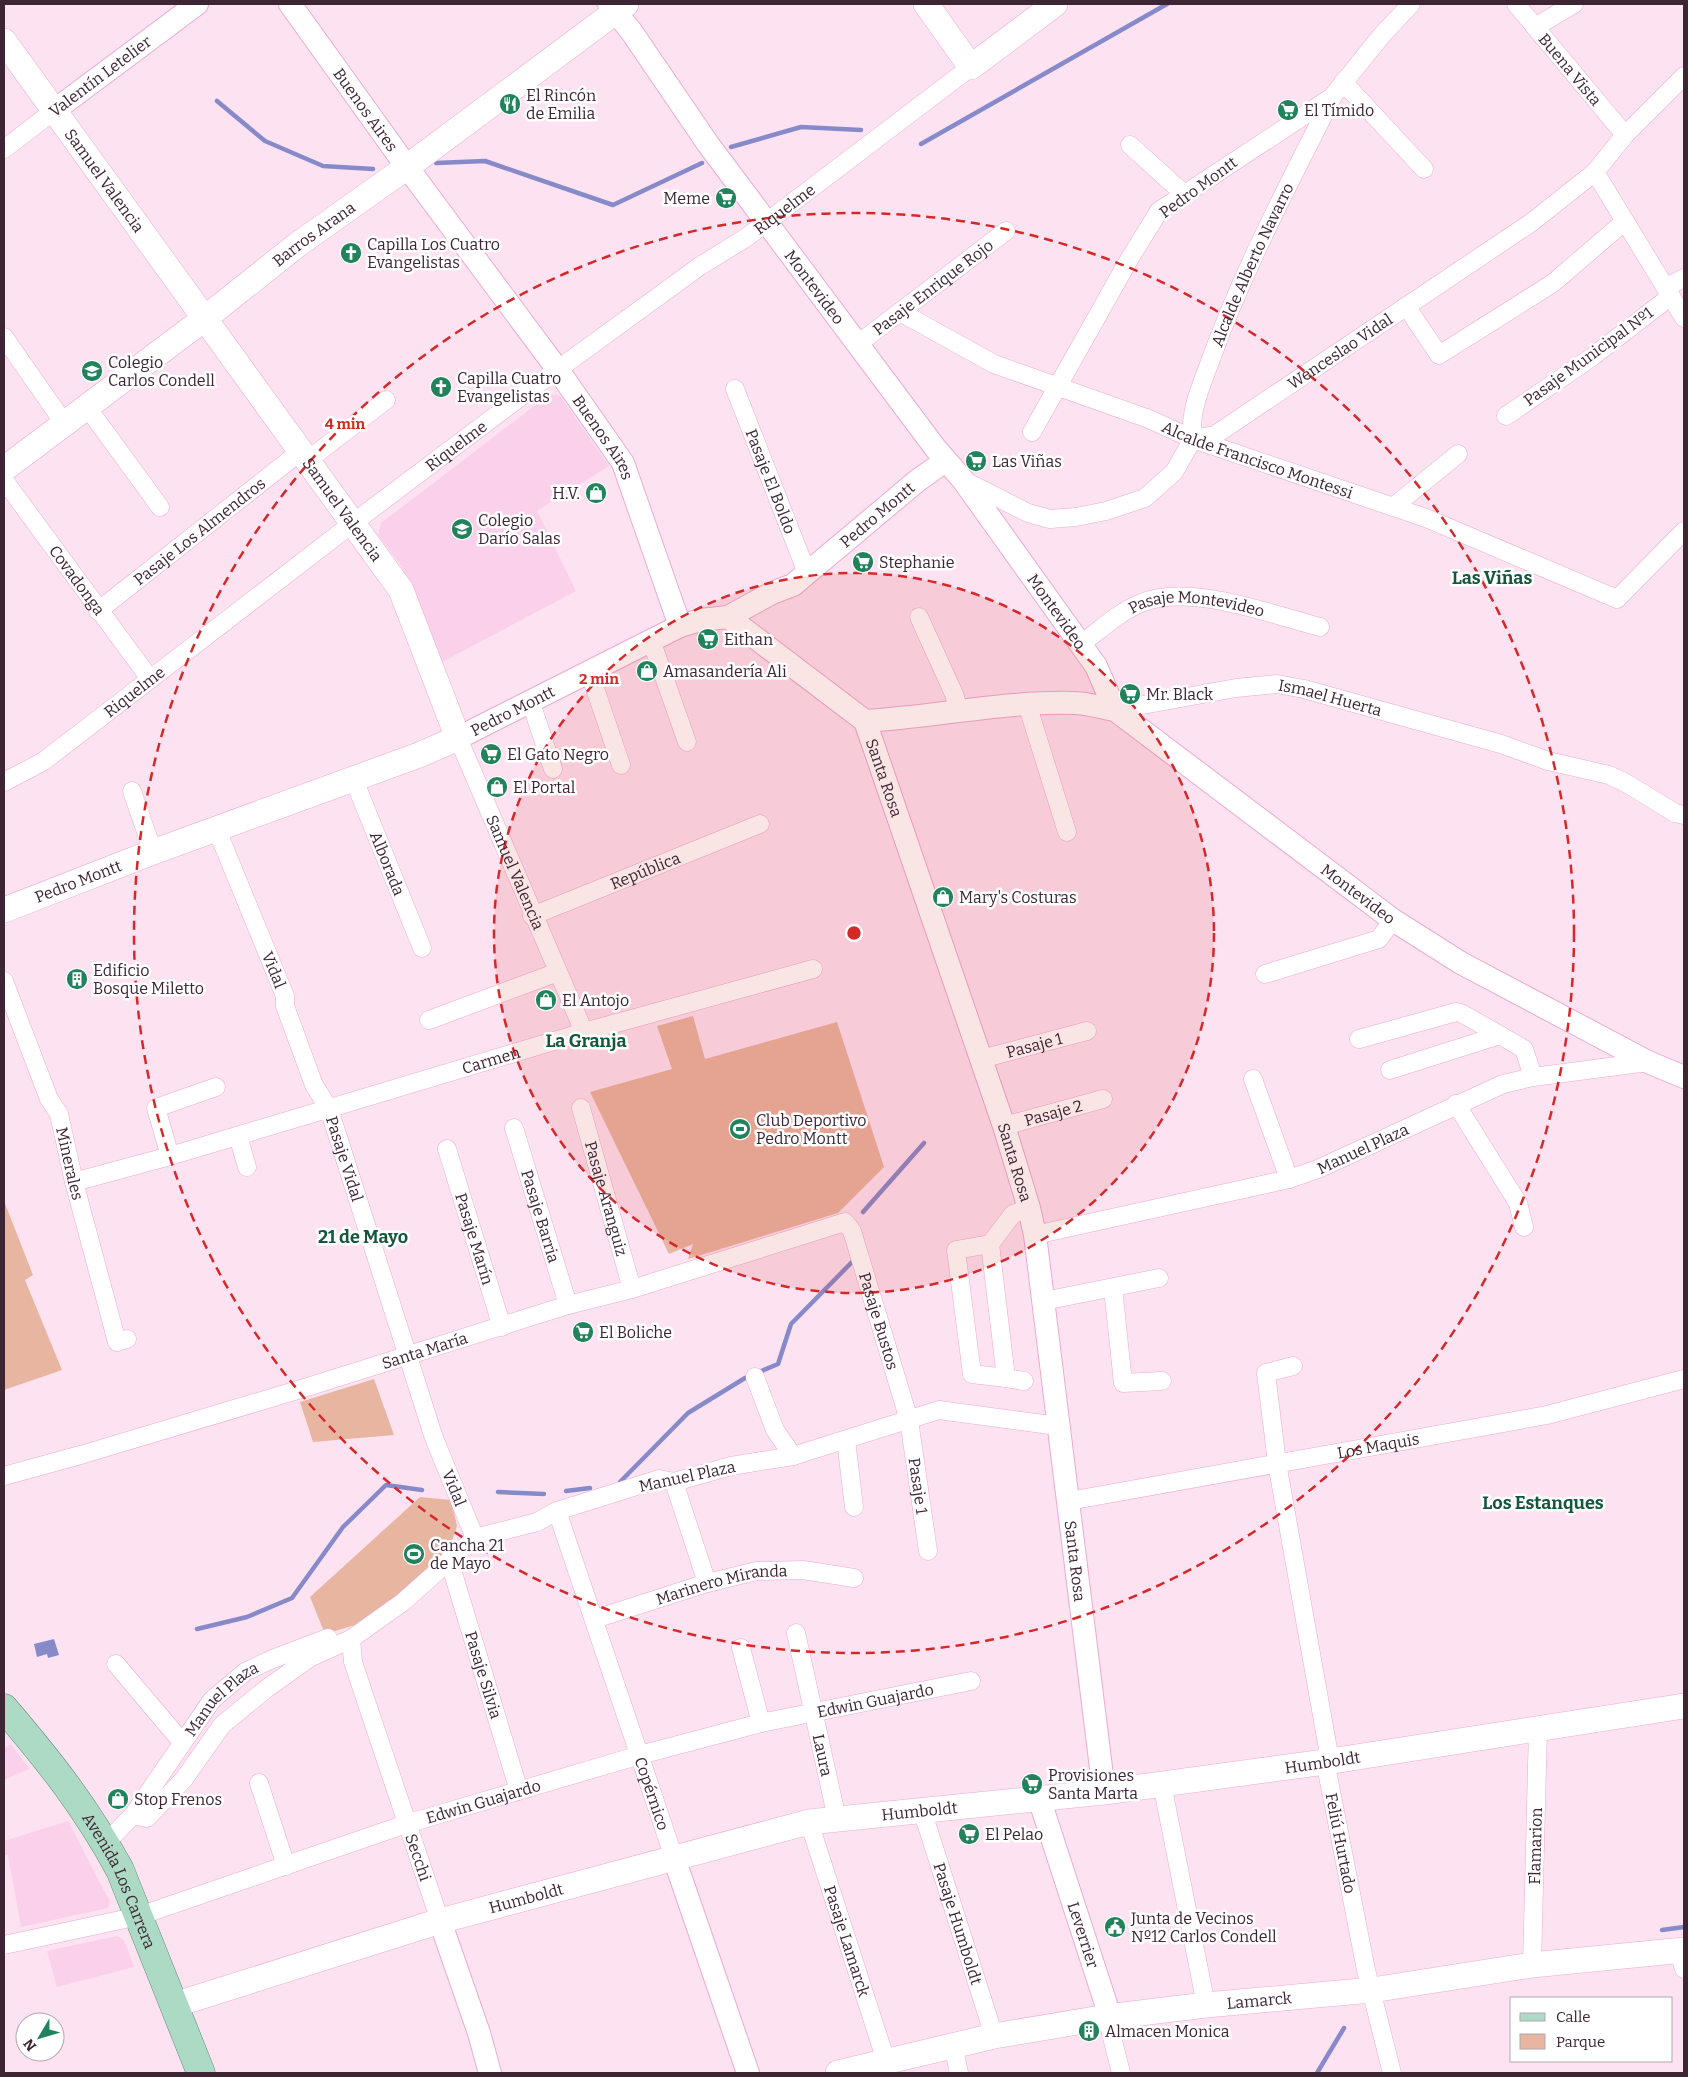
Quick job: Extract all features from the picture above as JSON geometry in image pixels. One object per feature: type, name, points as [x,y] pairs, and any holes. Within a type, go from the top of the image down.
[{"type":"main road","points":[[926,4],[971,67]]},
{"type":"main road","name":"Riquelme","points":[[971,67],[1055,4]]},
{"type":"main road","name":"Barros Arana","points":[[4,470],[204,319],[297,245],[407,167],[617,6]]},
{"type":"main road","name":"Samuel Valencia","points":[[4,40],[401,590],[458,738]]},
{"type":"main road","name":"Pedro Montt","points":[[4,910],[153,852],[420,756],[458,738]]},
{"type":"main road","name":"Humboldt","points":[[174,2004],[440,1921],[809,1822],[1104,1792],[1325,1762],[1684,1706]]},
{"type":"main road","name":"Avenida Los Carrera","points":[[4,1708],[69,1786],[106,1843],[120,1870],[139,1916],[200,2073]]},
{"type":"main road","name":"Lamarck","points":[[838,2073],[994,2036],[1107,2017],[1206,2005],[1372,1990],[1532,1965],[1683,1957]]},
{"type":"street","name":"Valentín Letelier","points":[[4,149],[197,4]]},
{"type":"street","name":"Buenos Aires","points":[[290,4],[407,167],[558,370],[623,464],[680,626]]},
{"type":"street","name":"Pedro Montt","points":[[1032,432],[1130,258],[1159,211],[1183,193],[1332,97],[1382,35],[1411,4]]},
{"type":"street","name":"Buena Vista","points":[[1516,4],[1625,135]]},
{"type":"street","points":[[1535,27],[1574,4]]},
{"type":"street","name":"Montevideo","points":[[617,6],[708,144],[946,461],[963,480],[1081,644],[1096,666],[1115,710],[1393,920],[1460,963],[1648,1062]]},
{"type":"street","name":"Riquelme","points":[[4,782],[44,761],[353,523],[613,328],[767,222],[971,67]]},
{"type":"street","name":"Wenceslao Vidal","points":[[1193,439],[1215,434],[1532,222],[1595,172],[1625,135],[1684,76]]},
{"type":"street","points":[[1344,82],[1424,168]]},
{"type":"street","name":"Alcalde Alberto Navarro","points":[[1193,439],[1190,426],[1202,385],[1250,261],[1332,97]]},
{"type":"street","points":[[1130,144],[1183,193]]},
{"type":"street","points":[[1595,172],[1684,318]]},
{"type":"street","points":[[1406,306],[1439,355],[1553,283],[1624,222]]},
{"type":"street","name":"Pasaje Enrique Rojo","points":[[858,344],[1006,231]]},
{"type":"street","name":"Pasaje Municipal Nº1","points":[[1506,416],[1592,357],[1684,278]]},
{"type":"street","name":"Alcalde Francisco Montessi","points":[[900,312],[994,364],[1149,419],[1193,439],[1426,518],[1617,599],[1684,531]]},
{"type":"street","points":[[4,337],[64,423]]},
{"type":"street","name":"Pasaje El Boldo","points":[[735,389],[807,573]]},
{"type":"street","name":"Pasaje Los Almendros","points":[[98,611],[304,456],[386,400]]},
{"type":"street","points":[[87,407],[160,507]]},
{"type":"street","points":[[963,480],[1028,513],[1050,519],[1076,517],[1106,511],[1144,498],[1174,472],[1193,439]]},
{"type":"street","points":[[1393,507],[1458,454]]},
{"type":"street","name":"Pedro Montt","points":[[458,738],[680,626],[701,620],[728,617],[772,593],[794,585],[917,481],[946,461]]},
{"type":"street","name":"Covadonga","points":[[4,480],[98,611],[150,679]]},
{"type":"street","name":"Pasaje Montevideo","points":[[1081,644],[1128,610],[1142,603],[1171,598],[1204,597],[1320,627]]},
{"type":"street","name":"Santa Rosa","points":[[728,617],[865,721],[1004,1126],[1030,1208],[1035,1235],[1104,1792]]},
{"type":"street","points":[[919,617],[954,694],[959,711]]},
{"type":"street","points":[[651,640],[687,742]]},
{"type":"street","points":[[589,671],[621,765]]},
{"type":"street","name":"Ismael Huerta","points":[[865,721],[898,720],[1027,704],[1075,703],[1115,710],[1236,688],[1277,684],[1304,689],[1501,744],[1548,761],[1608,775],[1626,783],[1675,813],[1684,815]]},
{"type":"street","points":[[530,700],[553,769]]},
{"type":"street","points":[[1027,704],[1067,832]]},
{"type":"street","name":"Samuel Valencia","points":[[458,738],[532,916],[584,1032]]},
{"type":"street","name":"Alborada","points":[[354,780],[422,948]]},
{"type":"street","points":[[132,791],[153,852]]},
{"type":"street","name":"República","points":[[532,916],[760,824]]},
{"type":"street","name":"Vidal","points":[[217,830],[285,996],[285,1006],[314,1085],[329,1109]]},
{"type":"street","points":[[1265,974],[1379,939],[1393,920]]},
{"type":"street","name":"Carmen","points":[[74,1182],[238,1136],[584,1032],[812,969]]},
{"type":"street","points":[[429,1020],[558,972]]},
{"type":"street","name":"Minerales","points":[[4,981],[49,1099],[59,1114],[74,1182],[117,1342],[126,1339]]},
{"type":"street","points":[[1359,1039],[1456,1012],[1466,1015],[1526,1051],[1533,1077]]},
{"type":"street","name":"Pasaje 1","points":[[981,1059],[1087,1031]]},
{"type":"street","points":[[1390,1070],[1500,1035]]},
{"type":"street","points":[[1648,1062],[1684,1077]]},
{"type":"street","name":"Manuel Plaza","points":[[1035,1235],[1289,1179],[1318,1169],[1503,1084],[1533,1077],[1648,1062]]},
{"type":"street","points":[[1253,1079],[1289,1179]]},
{"type":"street","points":[[170,1156],[156,1108],[216,1087]]},
{"type":"street","name":"Pasaje 2","points":[[1004,1126],[1103,1099]]},
{"type":"street","points":[[1456,1104],[1518,1203],[1524,1227]]},
{"type":"street","name":"Pasaje Aranguiz","points":[[581,1108],[632,1289]]},
{"type":"street","name":"Pasaje Vidal","points":[[329,1109],[434,1438]]},
{"type":"street","name":"Pasaje Barria","points":[[514,1128],[568,1305]]},
{"type":"street","points":[[238,1136],[247,1168]]},
{"type":"street","name":"Pasaje Marín","points":[[447,1149],[502,1327]]},
{"type":"street","points":[[1024,1381],[972,1374],[956,1250],[990,1244],[1013,1214],[1030,1208]]},
{"type":"street","name":"Santa María","points":[[4,1476],[111,1446],[408,1356],[568,1305],[632,1289],[845,1222]]},
{"type":"street","name":"Pasaje Bustos","points":[[845,1222],[852,1231],[909,1420]]},
{"type":"street","points":[[990,1244],[1006,1378]]},
{"type":"street","points":[[1044,1300],[1159,1278]]},
{"type":"street","points":[[1113,1288],[1123,1383],[1162,1381]]},
{"type":"street","name":"Feliú Hurtado","points":[[1293,1366],[1266,1373],[1277,1463],[1328,1749],[1325,1762],[1372,1990],[1392,2073]]},
{"type":"street","points":[[756,1377],[775,1430],[793,1456]]},
{"type":"street","name":"Los Maquis","points":[[1069,1501],[1566,1411],[1684,1379]]},
{"type":"street","name":"Manuel Plaza","points":[[132,1815],[147,1818],[184,1779],[222,1725],[266,1688],[311,1657],[351,1639],[403,1602],[474,1538],[537,1522],[557,1511],[660,1480],[674,1482],[730,1466],[793,1456],[939,1410],[1058,1426]]},
{"type":"street","name":"Pasaje 1","points":[[909,1420],[928,1551]]},
{"type":"street","name":"Vidal","points":[[434,1438],[474,1538]]},
{"type":"street","points":[[846,1440],[854,1507]]},
{"type":"street","points":[[674,1482],[706,1583]]},
{"type":"street","name":"Copérnico","points":[[557,1511],[748,2073]]},
{"type":"street","name":"Pasaje Silvia","points":[[449,1560],[519,1791]]},
{"type":"street","name":"Marinero Miranda","points":[[594,1618],[706,1583],[757,1571],[802,1570],[854,1578]]},
{"type":"street","name":"Laura","points":[[796,1633],[837,1818]]},
{"type":"street","name":"Manuel Plaza","points":[[106,1843],[132,1815],[181,1741],[212,1700],[246,1672],[270,1660],[327,1638],[351,1639]]},
{"type":"street","name":"Secchi","points":[[351,1639],[354,1662],[406,1824],[479,2033],[490,2073]]},
{"type":"street","points":[[741,1648],[761,1723]]},
{"type":"street","points":[[116,1664],[181,1741]]},
{"type":"street","name":"Edwin Guajardo","points":[[4,1945],[139,1916],[406,1824],[640,1755],[761,1723],[971,1681]]},
{"type":"street","name":"Flamarion","points":[[1532,1965],[1538,1728]]},
{"type":"street","points":[[259,1783],[286,1866]]},
{"type":"street","points":[[1162,1784],[1206,2005]]},
{"type":"street","name":"Leverrier","points":[[1039,1798],[1106,2004],[1107,2017],[1121,2073]]},
{"type":"street","name":"Pasaje Humboldt","points":[[922,1810],[994,2036]]},
{"type":"street","name":"Pasaje Lamarck","points":[[809,1822],[886,2061]]},
{"type":"street","points":[[954,2045],[959,2073]]},
{"type":"shaded area","name":"Colegio Darío Salas","points":[[550,394],[560,396],[609,466],[537,511],[576,591],[442,662],[402,567],[378,535],[381,523]]},
{"type":"shaded area","points":[[11,1744],[29,1769],[4,1780],[4,1749]]},
{"type":"shaded area","points":[[68,1821],[110,1902],[108,1908],[21,1927],[8,1855],[4,1855],[4,1841]]},
{"type":"shaded area","points":[[117,1936],[124,1940],[134,1967],[57,1987],[47,1951]]},
{"type":"green space","name":"Club Deportivo Pedro Montt","points":[[693,1016],[705,1059],[837,1022],[884,1167],[838,1213],[688,1259],[693,1244],[669,1254],[590,1092],[672,1069],[657,1026]]},
{"type":"green space","points":[[4,1201],[33,1275],[25,1280],[62,1370],[4,1390]]},
{"type":"green space","points":[[374,1379],[394,1435],[313,1442],[300,1402]]},
{"type":"green space","points":[[420,1497],[451,1500],[457,1526],[449,1549],[385,1607],[358,1624],[325,1634],[310,1597]]},
{"type":"water","points":[[54,1639],[59,1655],[48,1658],[47,1654],[37,1657],[34,1644]]},
{"type":"waterway","points":[[921,144],[1167,4]]},
{"type":"waterway","points":[[217,101],[265,141],[323,166],[373,169]]},
{"type":"waterway","points":[[731,147],[801,127],[861,130]]},
{"type":"waterway","points":[[436,163],[485,161],[613,205],[702,163]]},
{"type":"waterway","points":[[863,1212],[924,1143]]},
{"type":"waterway","points":[[620,1482],[688,1413],[745,1378],[778,1364],[791,1324],[853,1261]]},
{"type":"waterway","points":[[197,1629],[247,1617],[292,1598],[343,1527],[386,1485],[422,1490]]},
{"type":"waterway","points":[[566,1491],[590,1488]]},
{"type":"waterway","points":[[498,1492],[544,1494]]},
{"type":"waterway","points":[[1662,1930],[1684,1927]]},
{"type":"waterway","points":[[1317,2073],[1344,2028]]},
{"type":"place","name":"El Rincón de Emilia","points":[[510,104]]},
{"type":"place","name":"El Tímido","points":[[1288,110]]},
{"type":"place","name":"Meme","points":[[726,198]]},
{"type":"place","name":"Capilla Los Cuatro Evangelistas","points":[[351,253]]},
{"type":"place","name":"Colegio Carlos Condell","points":[[92,371]]},
{"type":"place","name":"Capilla Cuatro Evangelistas","points":[[441,387]]},
{"type":"place","name":"Las Viñas","points":[[976,461]]},
{"type":"place","name":"H.V.","points":[[596,493]]},
{"type":"place","name":"Colegio Darío Salas","points":[[462,529]]},
{"type":"place","name":"Stephanie","points":[[863,562]]},
{"type":"place","name":"Eithan","points":[[708,639]]},
{"type":"place","name":"Amasandería Ali","points":[[647,671]]},
{"type":"place","name":"Mr. Black","points":[[1130,694]]},
{"type":"place","name":"El Gato Negro","points":[[491,754]]},
{"type":"place","name":"El Portal","points":[[497,787]]},
{"type":"place","name":"Mary's Costuras","points":[[943,897]]},
{"type":"place","name":"Edificio Bosque Miletto","points":[[77,979]]},
{"type":"place","name":"El Antojo","points":[[546,1000]]},
{"type":"place","name":"Club Deportivo Pedro Montt","points":[[740,1129]]},
{"type":"place","name":"El Boliche","points":[[583,1332]]},
{"type":"place","name":"Cancha 21 de Mayo","points":[[414,1554]]},
{"type":"place","name":"Provisiones Santa Marta","points":[[1032,1784]]},
{"type":"place","name":"Stop Frenos","points":[[118,1799]]},
{"type":"place","name":"El Pelao","points":[[969,1834]]},
{"type":"place","name":"Junta de Vecinos Nº12 Carlos Condell","points":[[1115,1927]]},
{"type":"place","name":"Almacen Monica","points":[[1089,2031]]},
{"type":"district","name":"Las Viñas","points":[[1492,578]]},
{"type":"district","name":"La Granja","points":[[586,1041]]},
{"type":"district","name":"21 de Mayo","points":[[363,1237]]},
{"type":"district","name":"Los Estanques","points":[[1543,1503]]}]
